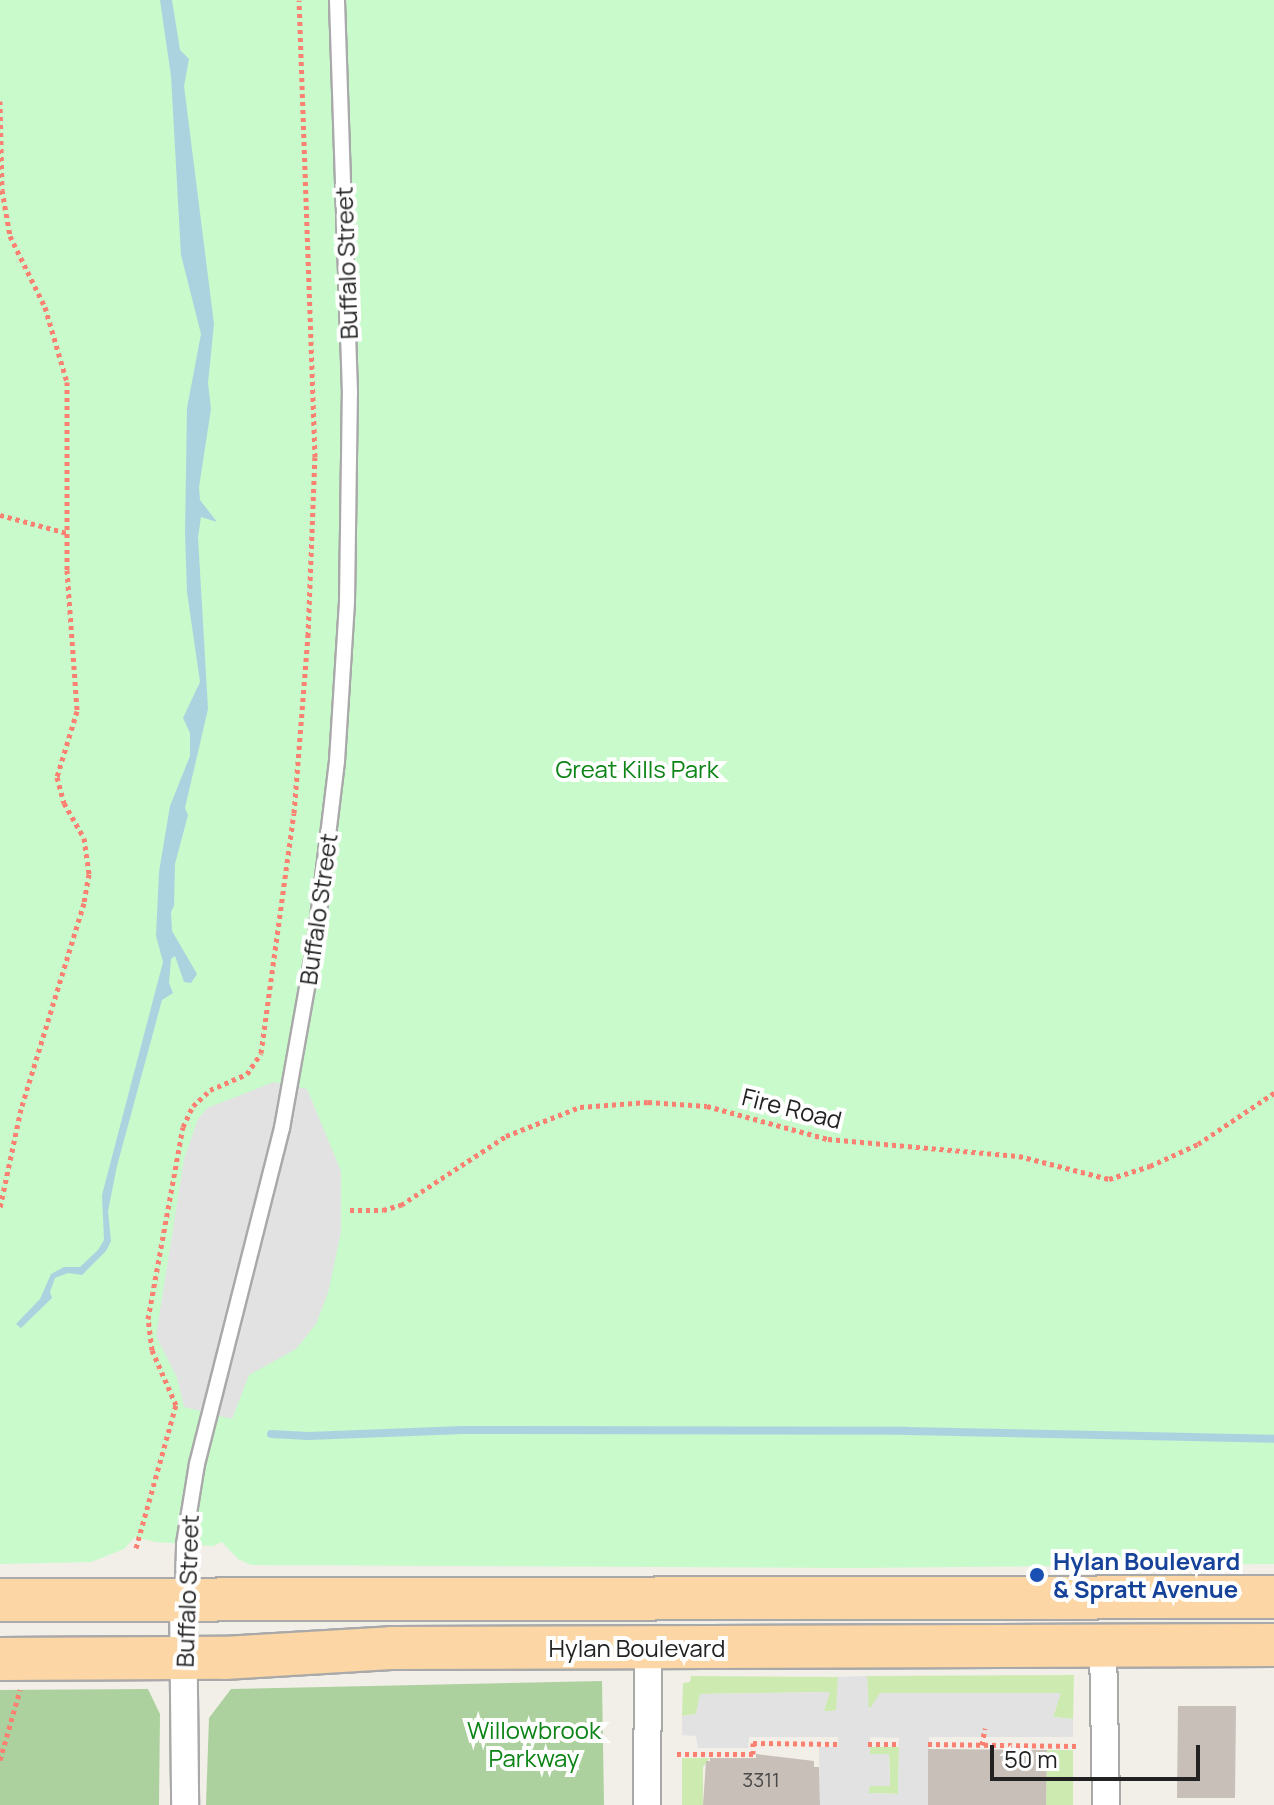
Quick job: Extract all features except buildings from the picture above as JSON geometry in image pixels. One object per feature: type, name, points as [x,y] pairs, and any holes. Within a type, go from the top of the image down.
[{"type":"main road","name":"Hylan Boulevard","points":[[0,1600],[1274,1597]]},
{"type":"main road","name":"Hylan Boulevard","points":[[10,1672],[183,1658],[391,1648],[1274,1645]]},
{"type":"street","name":"Buffalo Street","points":[[183,1598],[185,1805]]},
{"type":"street","points":[[1103,1646],[1106,1805]]},
{"type":"street","points":[[647,1805],[648,1648]]},
{"type":"lane","name":"Buffalo Street","points":[[183,1598],[184,1544],[197,1464],[282,1128],[315,943],[337,761],[347,601],[350,393],[337,0]]},
{"type":"path","points":[[136,1548],[176,1405],[152,1350],[148,1319],[183,1127],[193,1106],[210,1090],[247,1074],[261,1053],[294,813],[308,636],[315,457],[299,0]]},
{"type":"path","points":[[0,101],[2,190],[10,236],[45,307],[67,382],[69,629],[77,711],[57,777],[64,803],[84,838],[89,874],[84,903],[21,1109],[0,1208]]},
{"type":"path","points":[[0,515],[67,533]]},
{"type":"path","name":"Fire Road","points":[[350,1210],[383,1210],[401,1205],[518,1130],[553,1115],[595,1105],[648,1102],[707,1106],[828,1139],[1019,1156],[1109,1179],[1150,1166],[1198,1144],[1274,1093]]},
{"type":"path","points":[[0,1760],[10,1672]]},
{"type":"path","points":[[982,1745],[985,1728]]},
{"type":"path","points":[[677,1754],[753,1754],[753,1743],[837,1744]]},
{"type":"path","points":[[868,1744],[899,1744]]},
{"type":"path","points":[[928,1744],[1077,1746]]},
{"type":"green space","name":"Great Kills Park","points":[[0,0],[1274,0],[1274,1564],[849,1568],[251,1565],[238,1559],[222,1542],[213,1546],[156,1542],[135,1537],[124,1549],[91,1562],[0,1564]]},
{"type":"green space","points":[[1074,1675],[1073,1719],[1053,1717],[1060,1693],[880,1693],[872,1708],[868,1708],[867,1676]]},
{"type":"green space","points":[[691,1676],[838,1677],[838,1710],[823,1712],[829,1692],[701,1694],[696,1714],[682,1716],[683,1683],[690,1682]]},
{"type":"green space","name":"Willowbrook Parkway","points":[[602,1681],[604,1805],[206,1805],[209,1718],[231,1689]]},
{"type":"green space","points":[[148,1689],[160,1714],[159,1805],[0,1805],[0,1690]]},
{"type":"green space","points":[[868,1747],[899,1747],[898,1794],[868,1793],[870,1786],[889,1786],[890,1776],[889,1754],[870,1754]]},
{"type":"green space","points":[[1047,1750],[1073,1750],[1073,1805],[1046,1805]]},
{"type":"green space","points":[[682,1758],[710,1758],[703,1767],[703,1805],[682,1805]]},
{"type":"shaded area","points":[[274,1082],[307,1089],[341,1171],[341,1232],[328,1293],[316,1324],[296,1349],[249,1375],[232,1419],[184,1407],[177,1378],[156,1336],[184,1159],[198,1119],[207,1108]]},
{"type":"shaded area","points":[[867,1676],[869,1710],[880,1693],[1061,1693],[1053,1717],[1073,1719],[1073,1737],[929,1737],[928,1805],[820,1805],[819,1747],[838,1747],[838,1737],[749,1737],[748,1748],[698,1748],[696,1736],[682,1735],[682,1716],[696,1714],[700,1694],[830,1692],[824,1711],[836,1711],[838,1677]],"holes":[[[870,1737],[899,1738],[898,1794],[868,1793],[870,1786],[890,1786],[889,1754],[870,1754]]]},
{"type":"water","points":[[160,0],[172,0],[180,50],[189,59],[184,86],[214,324],[208,383],[211,409],[199,487],[200,500],[217,522],[201,517],[198,537],[208,709],[185,808],[188,815],[175,864],[174,906],[171,912],[172,931],[197,974],[191,983],[184,982],[175,956],[171,959],[169,983],[173,993],[162,1000],[117,1166],[108,1211],[111,1241],[106,1251],[82,1275],[68,1273],[55,1278],[50,1292],[52,1298],[21,1328],[16,1324],[40,1299],[51,1274],[64,1267],[80,1267],[104,1240],[102,1195],[163,962],[156,936],[159,872],[170,806],[190,756],[190,733],[183,718],[200,682],[187,592],[185,534],[187,408],[201,334],[181,255],[171,76]]},
{"type":"waterway","points":[[271,1434],[308,1436],[463,1430],[906,1431],[1274,1439]]},
{"type":"place","name":"Hylan Boulevard & Spratt Avenue","points":[[1037,1575]]}]
